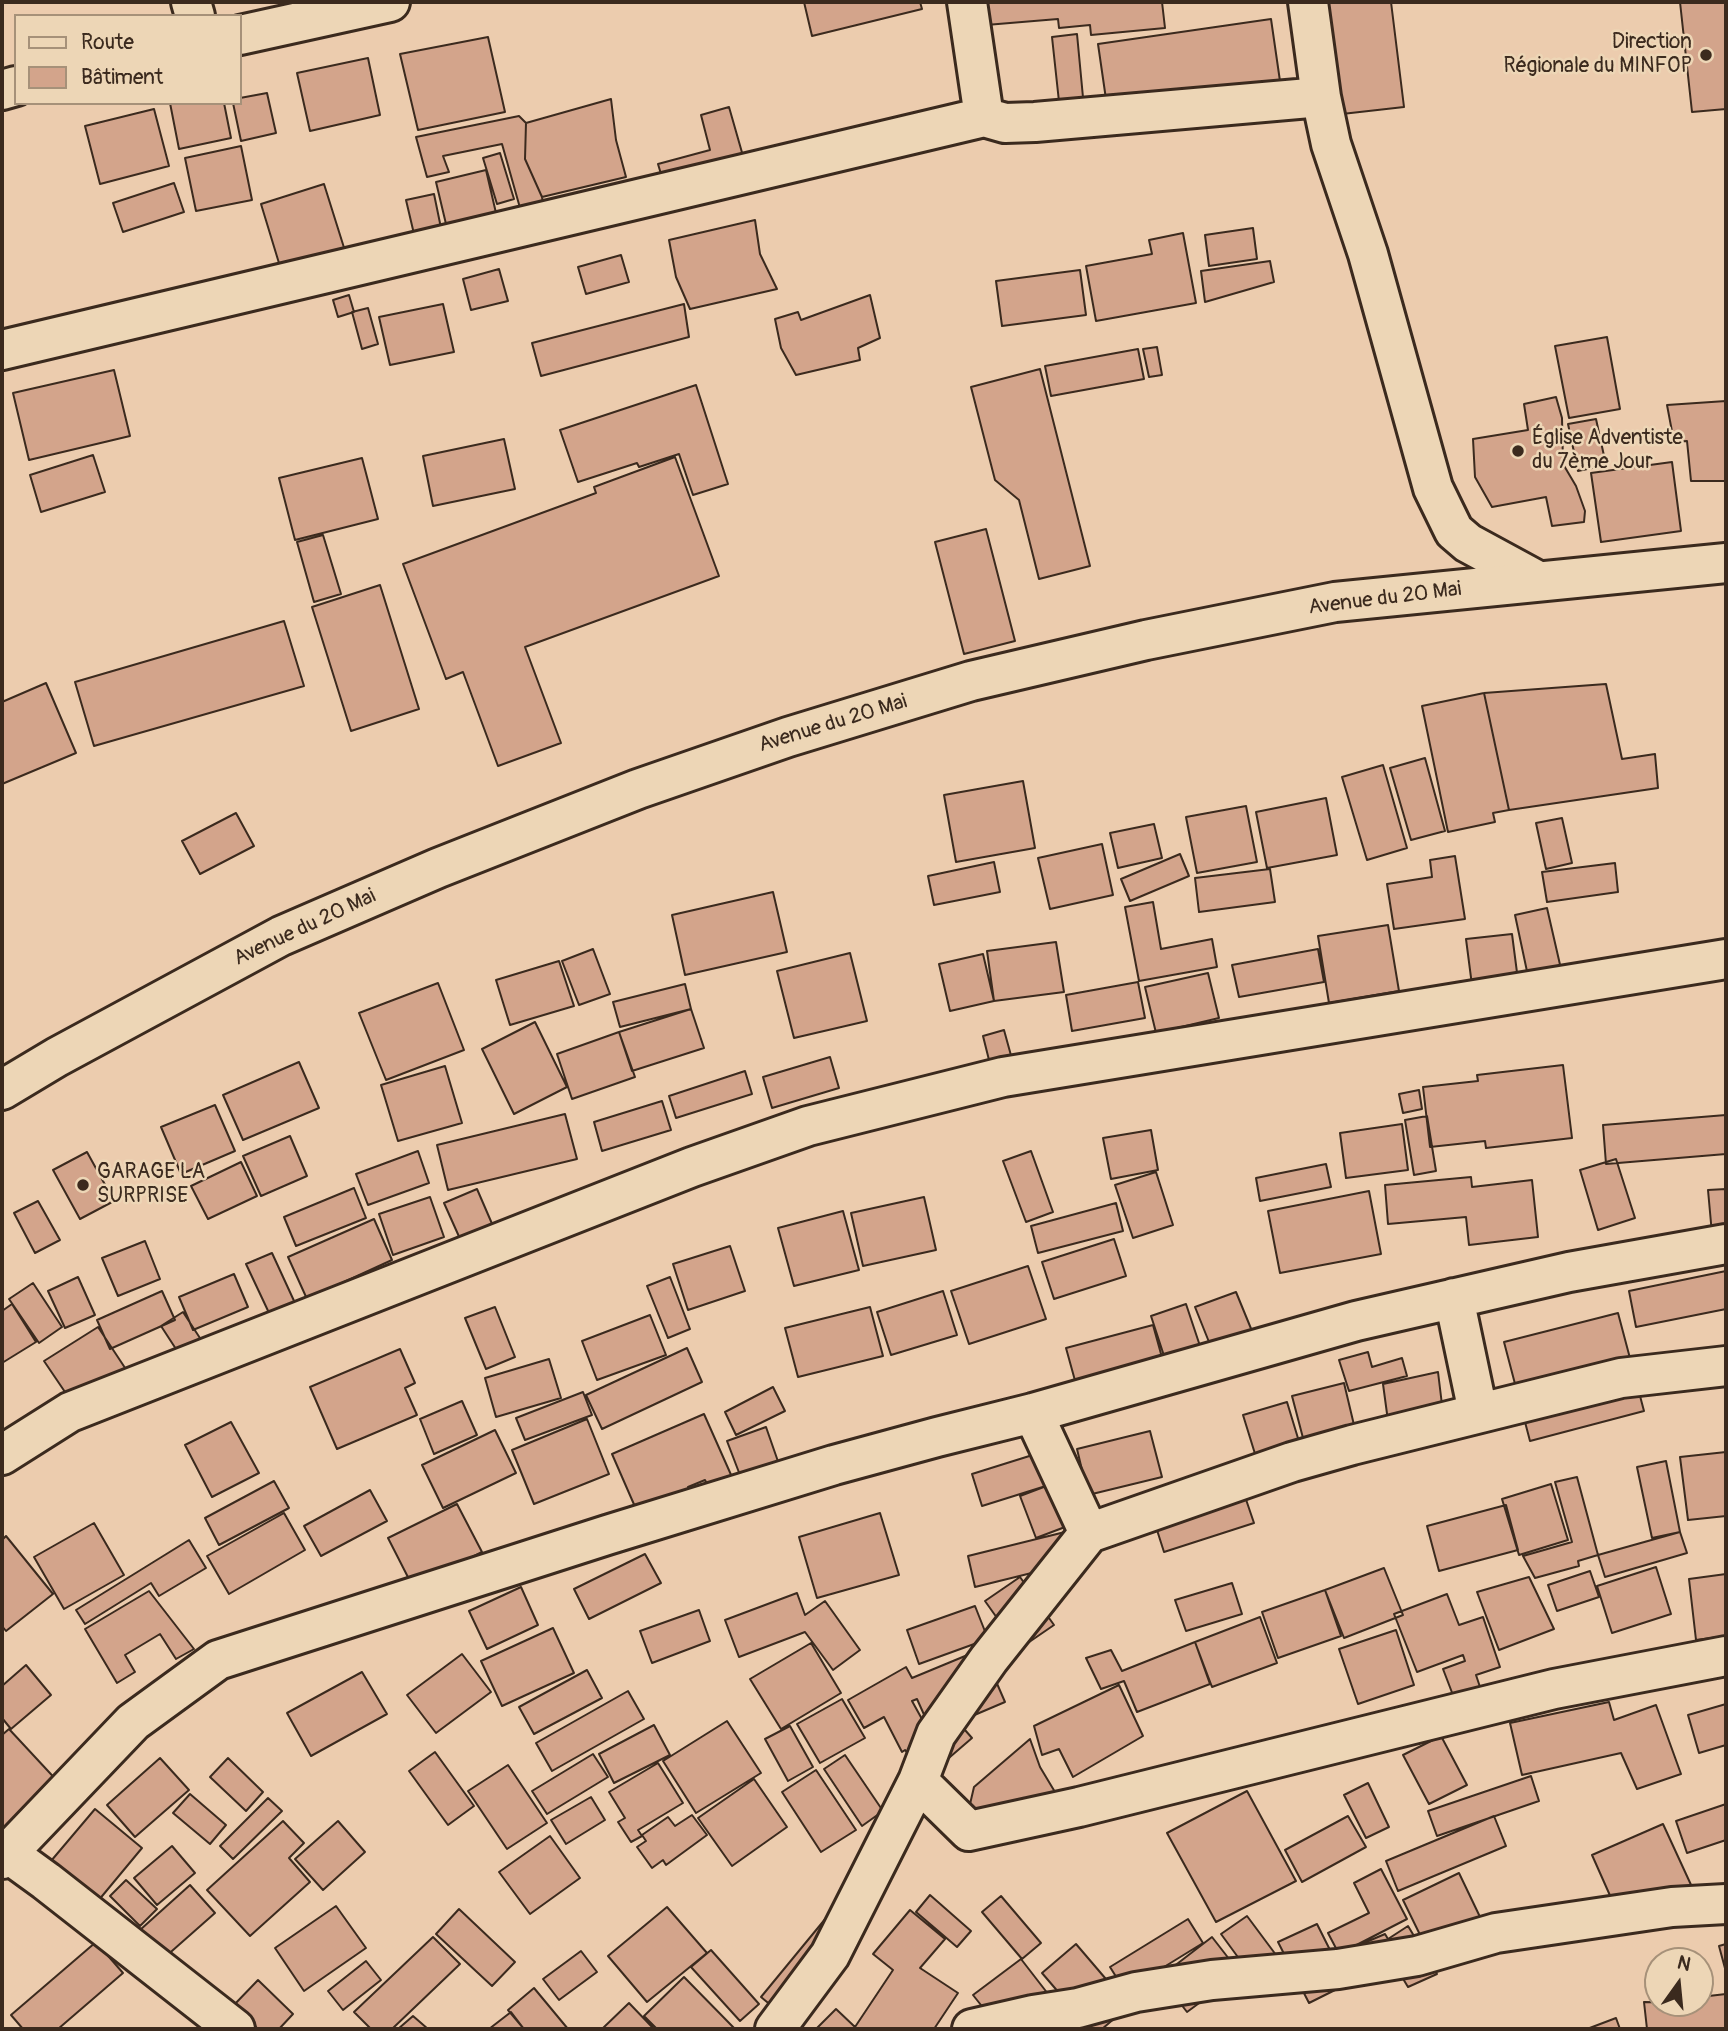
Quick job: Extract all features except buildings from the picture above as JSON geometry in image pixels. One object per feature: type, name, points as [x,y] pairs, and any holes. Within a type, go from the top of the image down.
[{"type":"street","points":[[242,34],[390,2]]},
{"type":"street","points":[[967,2],[984,117]]},
{"type":"street","points":[[1308,2],[1321,97],[1331,144],[1368,254],[1433,488],[1454,531],[1468,543],[1538,581]]},
{"type":"street","points":[[2,350],[984,117],[1005,123],[1035,122],[1321,97]]},
{"type":"street","name":"Avenue du 20 Mai","points":[[2,1090],[68,1051],[281,936],[438,868],[588,808],[788,737],[971,681],[1146,640],[1335,602],[1726,563]]},
{"type":"street","points":[[2,1455],[70,1412],[692,1167],[808,1126],[1003,1077],[1726,959]]},
{"type":"street","points":[[235,2029],[46,1881],[4,1854],[133,1722],[218,1660],[834,1465],[1033,1413],[1356,1321],[1569,1272],[1726,1244]]},
{"type":"street","points":[[1454,1298],[1478,1412]]},
{"type":"street","points":[[775,2029],[831,1955],[918,1781],[936,1734],[989,1659],[1088,1532],[1292,1462],[1478,1412],[1621,1378],[1726,1366]]},
{"type":"street","points":[[1033,1413],[1088,1532]]},
{"type":"street","points":[[918,1781],[969,1831],[1079,1807],[1554,1689],[1726,1656]]},
{"type":"street","points":[[972,2029],[1077,2008],[1136,1992],[1212,1980],[1338,1969],[1417,1956],[1496,1933],[1672,1907],[1726,1904]]},
{"type":"place","name":"Direction Régionale du MINFOP","points":[[1706,55]]},
{"type":"place","name":"Église Adventiste du 7ème Jour","points":[[1518,451]]},
{"type":"place","name":"GARAGE LA SURPRISE","points":[[83,1185]]}]
